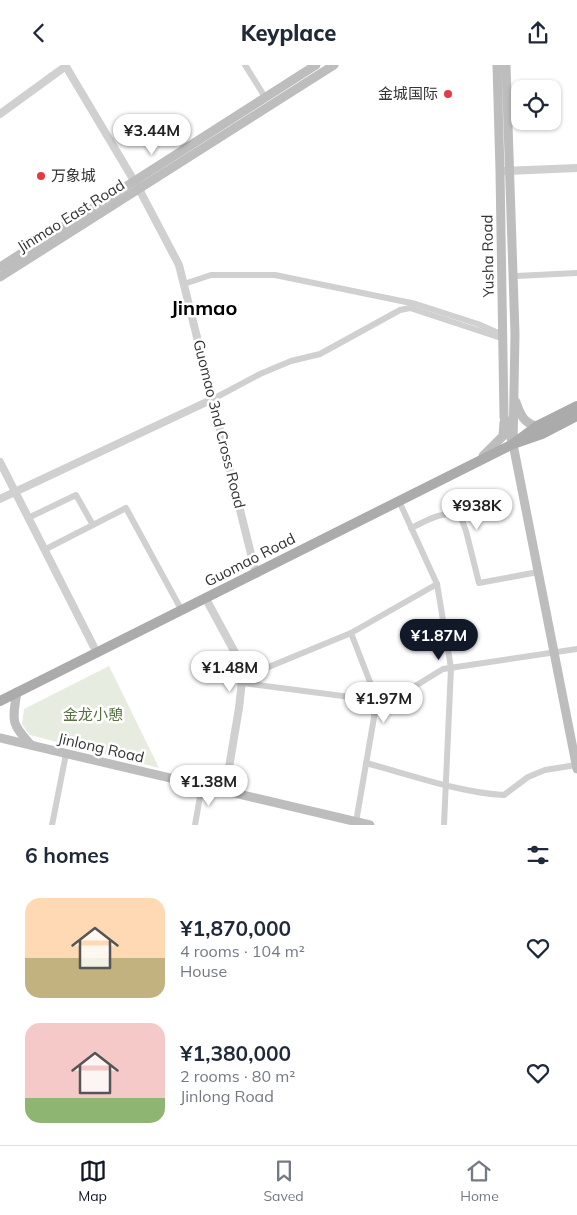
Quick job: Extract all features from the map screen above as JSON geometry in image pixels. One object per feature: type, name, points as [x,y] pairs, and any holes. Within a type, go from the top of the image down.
[{"type":"main road","name":"Jinmao East Road","points":[[0,277],[316,65]]},
{"type":"main road","name":"Jinmao East Road","points":[[0,267],[334,65]]},
{"type":"main road","name":"Yusha Road","points":[[497,65],[515,335],[513,444]]},
{"type":"main road","name":"Yusha Road","points":[[506,65],[504,417],[517,463],[576,767]]},
{"type":"main road","points":[[514,396],[522,417],[529,424],[540,430],[519,448],[517,463]]},
{"type":"main road","name":"Guomao Road","points":[[0,701],[513,444],[540,430],[577,406]]},
{"type":"main road","name":"Guomao Road","points":[[540,430],[577,416]]},
{"type":"main road","points":[[475,463],[495,445],[502,435],[505,429],[504,417]]},
{"type":"main road","points":[[17,692],[14,724],[31,745]]},
{"type":"main road","name":"Jinlong Road","points":[[0,738],[370,825]]},
{"type":"street","points":[[0,114],[66,65]]},
{"type":"street","name":"Guomao 3nd Cross Road","points":[[66,65],[137,185],[179,265],[256,573]]},
{"type":"street","points":[[245,65],[266,97]]},
{"type":"street","points":[[505,171],[577,168]]},
{"type":"street","points":[[516,276],[577,273]]},
{"type":"street","points":[[184,284],[211,275],[275,275],[416,304],[478,324],[503,337]]},
{"type":"street","points":[[0,499],[213,399],[260,374],[291,361],[320,354],[400,310],[410,308],[503,337]]},
{"type":"street","points":[[0,462],[97,653]]},
{"type":"street","points":[[28,518],[76,495],[93,525]]},
{"type":"street","points":[[399,501],[437,584],[451,668],[444,825]]},
{"type":"street","points":[[44,550],[126,508],[182,611]]},
{"type":"street","points":[[411,528],[440,514],[460,515],[479,583],[538,572]]},
{"type":"street","points":[[243,680],[350,633],[437,584]]},
{"type":"street","points":[[206,599],[239,660],[243,680],[224,791]]},
{"type":"street","points":[[350,633],[377,700],[356,822]]},
{"type":"street","points":[[243,680],[389,702],[443,669],[577,649]]},
{"type":"street","points":[[52,825],[66,754]]},
{"type":"street","points":[[366,763],[446,785],[492,795],[504,795],[528,777],[544,770],[576,767]]},
{"type":"street","points":[[195,825],[202,785]]},
{"type":"green space","name":"金龙小憩","points":[[109,666],[159,768],[30,735],[22,724],[24,709]]},
{"type":"place","name":"金城国际","points":[[448,94]]},
{"type":"place","name":"万象城","points":[[41,176]]},
{"type":"district","name":"Jinmao","points":[[204,308]]}]
